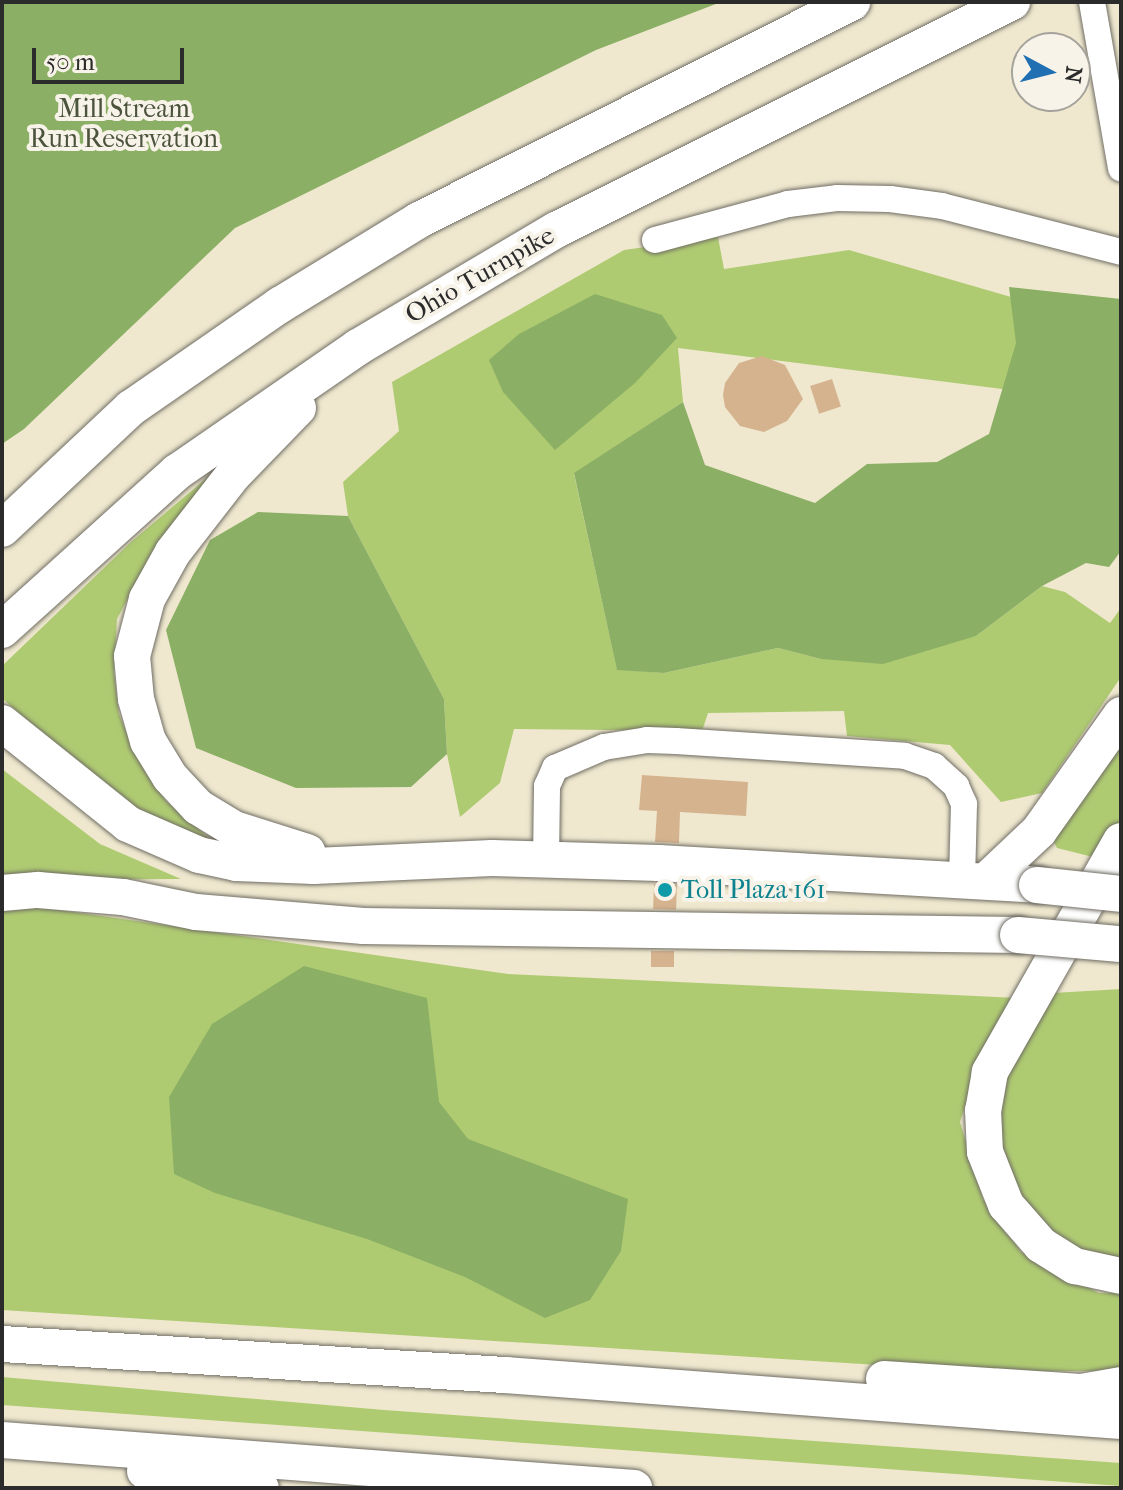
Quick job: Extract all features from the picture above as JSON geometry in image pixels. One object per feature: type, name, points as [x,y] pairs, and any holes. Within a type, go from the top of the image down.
[{"type":"highway","points":[[2,499],[77,441],[131,408],[280,305],[419,220],[852,2]]},
{"type":"highway","name":"Ohio Turnpike","points":[[2,630],[177,472],[358,347],[556,230],[1012,2]]},
{"type":"highway","points":[[355,863],[271,843],[234,829],[198,807],[170,777],[148,741],[136,699],[132,656],[147,599],[173,552],[233,475],[358,347]]},
{"type":"highway","points":[[2,529],[131,408]]},
{"type":"highway","points":[[974,880],[1039,831],[1121,715]]},
{"type":"highway","points":[[10,742],[128,824],[199,855],[272,865],[546,860],[974,880],[1121,894]]},
{"type":"highway","points":[[10,742],[108,831],[187,871],[276,888],[363,926]]},
{"type":"highway","points":[[1121,841],[990,1072],[983,1110],[985,1152],[1006,1205],[1041,1245],[1075,1266],[1121,1276]]},
{"type":"highway","points":[[2,893],[38,890],[123,897],[196,912],[363,926],[1018,935],[1120,944]]},
{"type":"highway","points":[[2,1344],[505,1375],[1121,1421]]},
{"type":"highway","points":[[505,1375],[735,1369],[1081,1392],[1121,1385]]},
{"type":"highway","points":[[2,1440],[634,1488]]},
{"type":"highway","points":[[60,1444],[159,1475],[261,1488]]},
{"type":"lane","points":[[1092,2],[1121,168]]},
{"type":"lane","points":[[655,240],[788,204],[837,198],[890,199],[942,206],[1121,252]]},
{"type":"lane","points":[[546,860],[547,786],[555,768],[604,747],[647,740],[676,741],[905,756],[934,766],[956,786],[964,804],[974,880]]},
{"type":"green space","name":"Mill Stream Run Reservation","points":[[2,2],[721,2],[596,50],[235,228],[24,429],[2,444]]},
{"type":"green space","points":[[718,237],[724,269],[849,250],[1121,329],[1121,404],[678,348],[683,402],[574,474],[617,669],[664,673],[778,648],[821,659],[976,636],[1042,586],[1065,592],[1110,623],[1121,608],[1121,677],[1042,793],[1001,802],[950,745],[847,736],[844,711],[708,713],[702,731],[514,729],[500,783],[460,817],[447,754],[444,699],[348,516],[343,482],[399,431],[392,382],[624,250]]},
{"type":"green space","points":[[1009,287],[1121,299],[1121,551],[1109,567],[1086,563],[1042,586],[976,636],[883,664],[821,659],[778,648],[664,673],[617,670],[574,473],[683,402],[705,465],[815,503],[867,464],[937,462],[989,434],[1016,343]]},
{"type":"green space","points":[[595,294],[662,315],[677,338],[635,383],[555,450],[503,392],[489,360],[519,334]]},
{"type":"green space","points":[[215,471],[147,562],[117,619],[114,672],[119,714],[137,758],[166,801],[210,839],[188,836],[111,798],[2,698],[2,666],[131,542]]},
{"type":"green space","points":[[258,512],[348,516],[444,699],[447,754],[411,787],[296,788],[196,748],[166,630],[210,540]]},
{"type":"green space","points":[[1121,736],[1121,818],[1097,858],[1057,848],[1053,840]]},
{"type":"green space","points":[[2,769],[100,844],[181,879],[2,880]]},
{"type":"green space","points":[[17,904],[508,974],[1018,998],[988,1039],[960,1122],[983,1199],[1021,1252],[1099,1293],[1121,1293],[1121,1371],[974,1371],[2,1310],[2,906]]},
{"type":"green space","points":[[304,966],[427,998],[439,1102],[468,1139],[628,1199],[621,1251],[590,1300],[545,1318],[465,1277],[367,1239],[215,1193],[174,1174],[169,1097],[212,1024]]},
{"type":"green space","points":[[1121,989],[1121,1267],[1064,1252],[1004,1182],[999,1089],[1053,993]]},
{"type":"green space","points":[[2,1377],[384,1410],[1121,1463],[1121,1486],[2,1405]]},
{"type":"building","points":[[762,356],[785,365],[803,399],[787,421],[764,432],[740,426],[725,407],[723,395],[725,383],[739,363]]},
{"type":"building","points":[[832,379],[841,407],[819,414],[810,386]]},
{"type":"building","points":[[642,775],[748,782],[746,816],[680,812],[679,843],[655,842],[657,811],[639,810]]},
{"type":"building","points":[[654,884],[677,885],[676,910],[653,909]]},
{"type":"building","points":[[651,951],[674,951],[674,967],[651,967]]},
{"type":"place","name":"Toll Plaza 161","points":[[665,890]]}]
